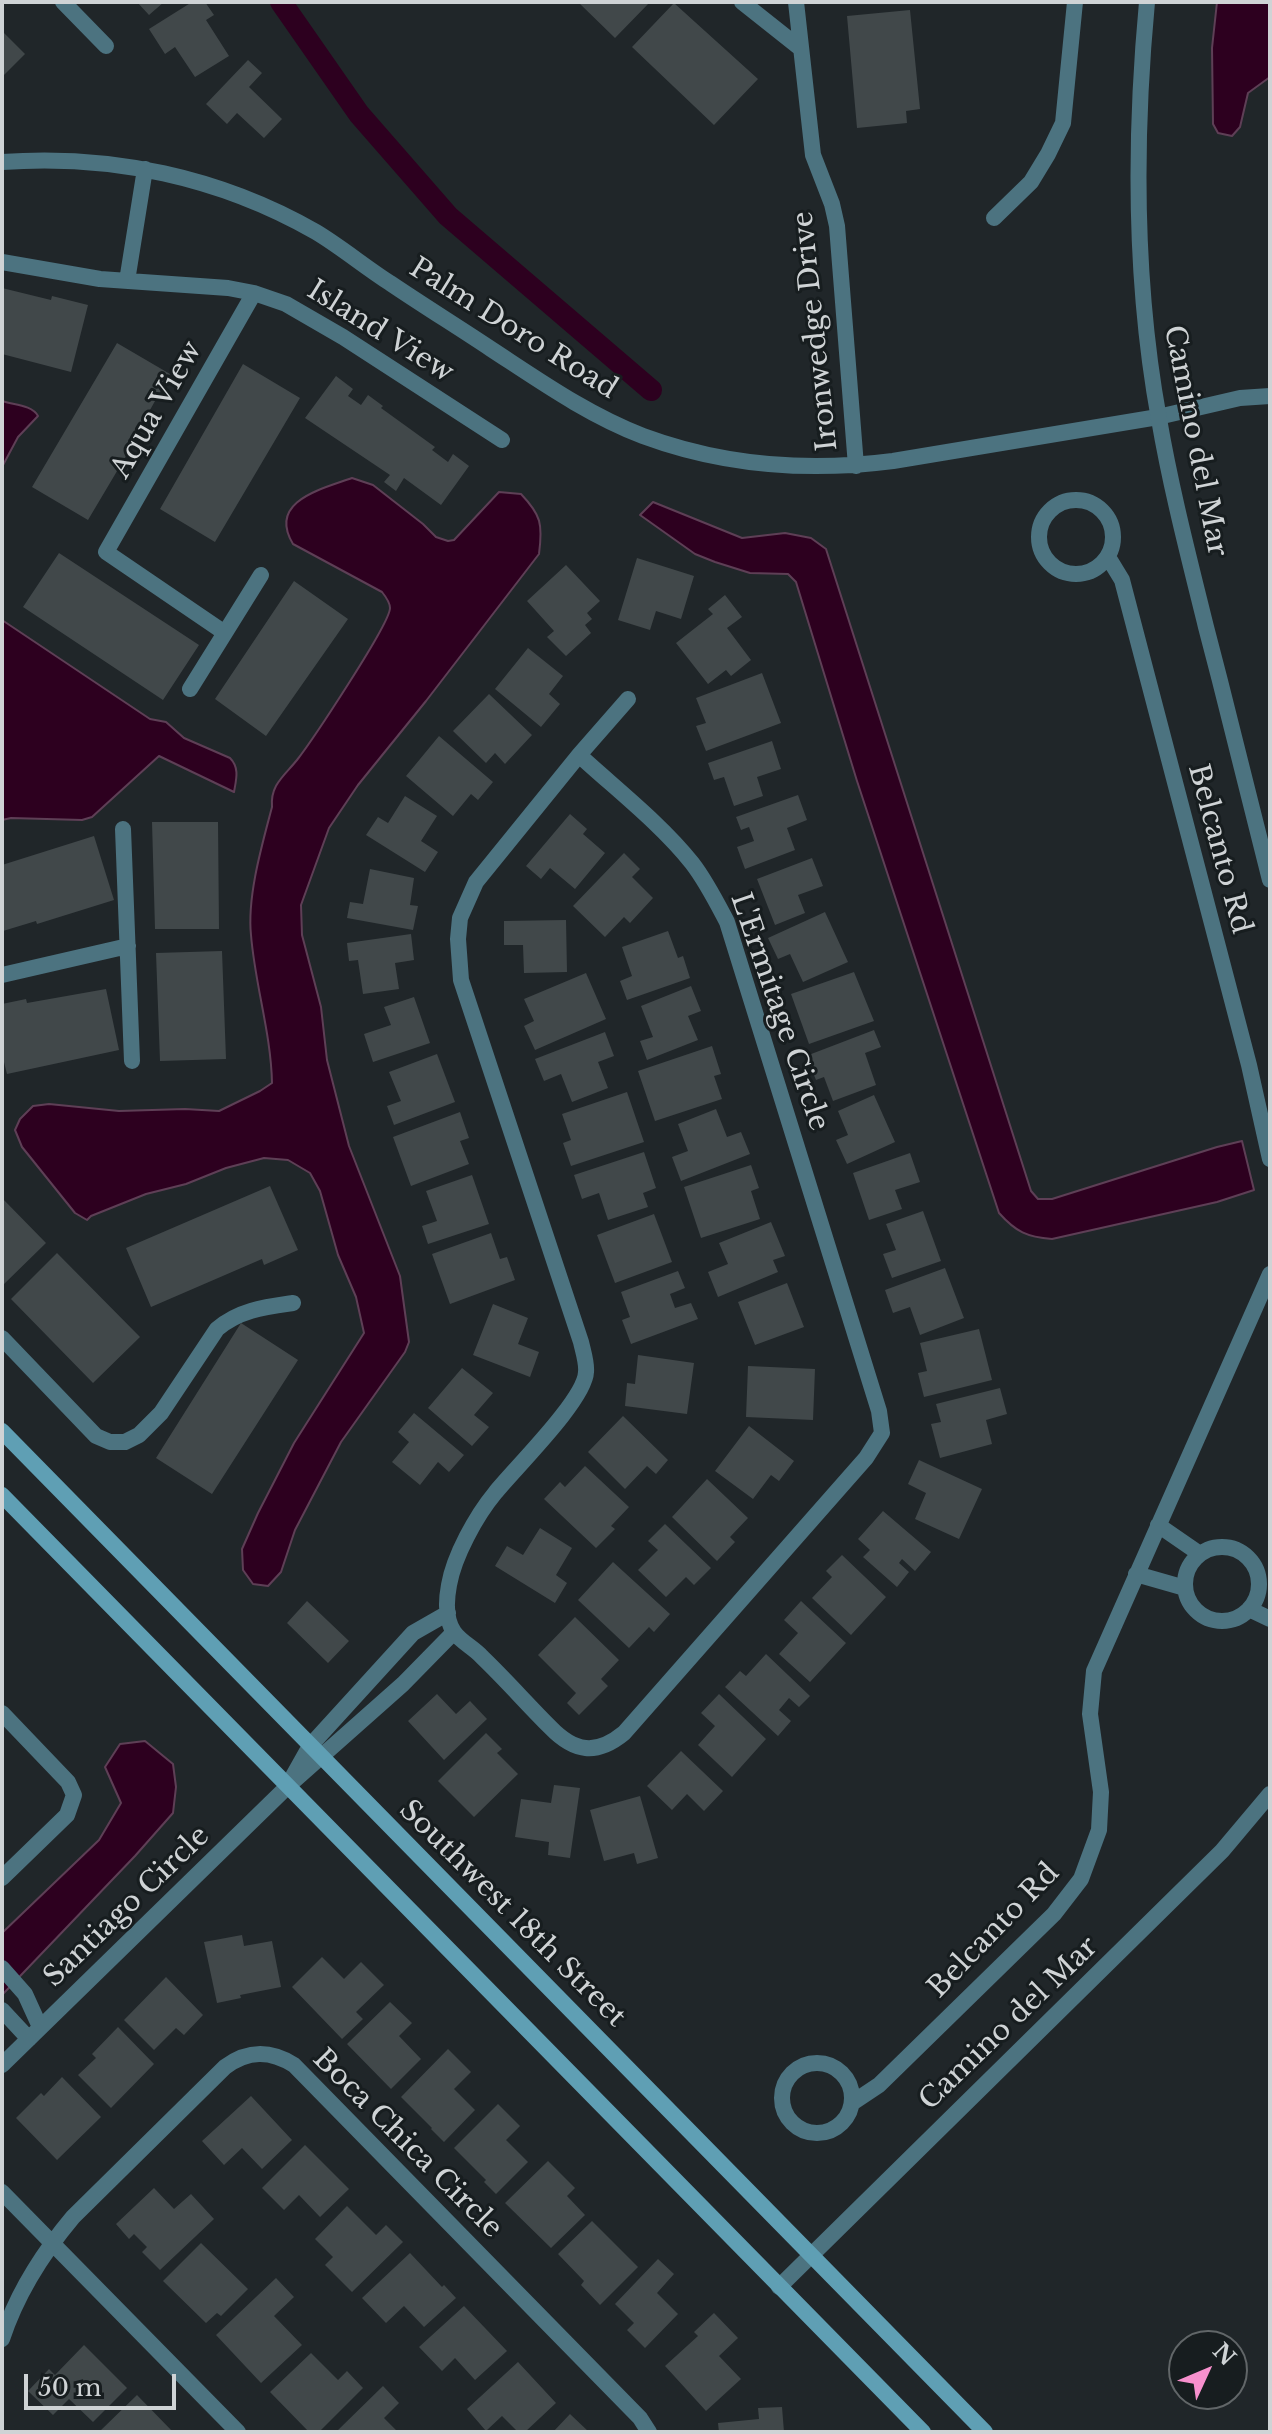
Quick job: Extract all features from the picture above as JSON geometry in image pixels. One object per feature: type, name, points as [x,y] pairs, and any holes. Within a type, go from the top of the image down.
[{"type":"main road","name":"Southwest 18th Street","points":[[2,1431],[985,2432]]},
{"type":"main road","points":[[2,1495],[923,2432]]},
{"type":"street","points":[[63,2],[106,46]]},
{"type":"street","points":[[742,2],[800,48]]},
{"type":"street","name":"Ironwedge Drive","points":[[796,2],[813,155],[837,226],[856,466]]},
{"type":"street","points":[[994,218],[1031,182],[1063,123],[1075,2]]},
{"type":"street","name":"Camino del Mar","points":[[1147,2],[1138,151],[1139,236],[1145,321],[1158,417],[1174,499],[1270,880]]},
{"type":"street","name":"Palm Doro Road","points":[[2,162],[89,162],[145,169],[201,182],[259,205],[316,232],[593,413],[642,435],[693,452],[750,463],[803,467],[856,466],[1158,417],[1240,398],[1270,396]]},
{"type":"street","points":[[127,281],[145,169]]},
{"type":"street","name":"Island View","points":[[2,262],[100,279],[211,286],[254,293],[302,311],[502,440]]},
{"type":"street","name":"Aqua View","points":[[225,633],[106,552],[254,293]]},
{"type":"street","name":"Belcanto Rd","points":[[1108,557],[1088,572],[1076,574],[1063,571],[1044,555],[1040,543],[1043,520],[1059,504],[1070,500],[1093,504],[1109,520],[1113,532],[1108,557],[1122,580],[1249,1065],[1270,1159]]},
{"type":"street","points":[[190,689],[261,575]]},
{"type":"street","points":[[315,1752],[403,1684],[454,1632],[445,1604],[452,1569],[493,1496],[565,1411],[587,1373],[581,1342],[461,980],[458,939],[460,918],[476,882],[628,699]]},
{"type":"street","name":"L'Ermitage Circle","points":[[454,1632],[563,1741],[583,1748],[598,1748],[612,1743],[866,1458],[882,1433],[879,1411],[727,922],[691,862],[579,755]]},
{"type":"street","points":[[123,829],[132,1061]]},
{"type":"street","points":[[2,975],[128,946]]},
{"type":"street","name":"Belcanto Rd","points":[[852,2103],[852,2091],[847,2079],[830,2065],[819,2062],[808,2063],[789,2075],[781,2096],[787,2118],[806,2132],[818,2134],[841,2125],[852,2103],[879,2085],[1054,1914],[1081,1879],[1099,1830],[1101,1792],[1090,1714],[1094,1671],[1270,1274]]},
{"type":"street","points":[[2,1338],[96,1436],[110,1442],[125,1442],[139,1435],[161,1413],[217,1329],[228,1320],[257,1309],[293,1303]]},
{"type":"street","points":[[1158,1525],[1200,1554]]},
{"type":"street","points":[[1210,1548],[1235,1549],[1254,1565],[1264,1591],[1239,1617],[1216,1620],[1195,1610],[1185,1588],[1185,1575],[1200,1554],[1210,1548]]},
{"type":"street","points":[[1136,1574],[1185,1588]]},
{"type":"street","points":[[1249,1609],[1270,1619]]},
{"type":"street","points":[[288,1786],[413,1633],[448,1613]]},
{"type":"street","points":[[2,1713],[68,1782],[74,1795],[67,1815],[2,1878]]},
{"type":"street","name":"Santiago Circle","points":[[2,2065],[288,1786]]},
{"type":"street","name":"Camino del Mar","points":[[779,2287],[1222,1851],[1270,1794]]},
{"type":"street","points":[[2,1968],[25,1994],[34,2033]]},
{"type":"street","points":[[2,2010],[34,2033]]},
{"type":"street","name":"Boca Chica Circle","points":[[2,2339],[29,2276],[51,2242],[73,2217],[225,2067],[236,2059],[266,2053],[294,2065],[640,2418],[649,2432]]},
{"type":"street","points":[[2,2192],[238,2432]]},
{"type":"shaded area","points":[[1217,2],[1270,2],[1270,77],[1248,93],[1240,127],[1232,136],[1218,133],[1213,124],[1212,48]]},
{"type":"shaded area","points":[[2,401],[27,407],[38,416],[18,437],[2,467]]},
{"type":"shaded area","points":[[352,478],[373,485],[436,537],[448,541],[454,540],[499,492],[521,494],[539,521],[540,544],[539,554],[358,785],[329,828],[301,905],[302,935],[321,1007],[327,1060],[349,1146],[400,1276],[409,1342],[341,1442],[295,1530],[281,1572],[268,1586],[253,1584],[243,1570],[242,1549],[294,1443],[364,1333],[356,1297],[338,1255],[320,1191],[310,1173],[288,1160],[264,1158],[146,1194],[87,1220],[75,1213],[22,1147],[15,1130],[20,1119],[33,1106],[49,1104],[119,1111],[219,1111],[272,1083],[250,920],[256,871],[273,793],[349,683],[390,608],[382,592],[293,544],[287,529],[287,517],[292,507],[313,492]]},
{"type":"shaded area","points":[[653,502],[742,538],[785,533],[811,538],[826,549],[1031,1191],[1038,1199],[1052,1199],[1242,1141],[1254,1190],[1217,1202],[1052,1239],[1022,1232],[999,1213],[857,781],[796,582],[788,574],[750,573],[695,554],[640,515]]},
{"type":"shaded area","points":[[2,620],[150,719],[166,722],[184,738],[230,758],[236,770],[234,792],[159,756],[92,817],[82,820],[2,820]]},
{"type":"shaded area","points":[[145,1741],[173,1764],[176,1787],[173,1813],[2,1995],[2,1933],[99,1840],[121,1803],[105,1767],[120,1744]]},
{"type":"building","points":[[137,2],[164,2],[149,15]]},
{"type":"building","points":[[192,2],[205,2],[214,15],[206,20],[229,56],[195,77],[175,47],[165,54],[149,29]]},
{"type":"building","points":[[578,2],[650,2],[615,38]]},
{"type":"building","points":[[674,3],[758,79],[714,125],[632,47]]},
{"type":"building","points":[[910,10],[920,109],[906,111],[907,123],[857,128],[847,16]]},
{"type":"building","points":[[2,31],[25,54],[2,77]]},
{"type":"building","points":[[248,60],[262,73],[249,87],[282,119],[264,138],[237,113],[227,124],[206,104]]},
{"type":"building","points":[[2,288],[88,305],[71,372],[2,354]]},
{"type":"building","points":[[117,343],[170,374],[142,429],[88,520],[32,487]]},
{"type":"building","points":[[243,364],[300,398],[215,542],[160,509]]},
{"type":"building","points":[[336,376],[353,389],[348,396],[361,405],[368,395],[435,447],[432,450],[448,462],[453,454],[469,466],[441,505],[404,478],[396,491],[384,482],[390,475],[305,418]]},
{"type":"building","points":[[59,553],[199,645],[163,700],[23,607]]},
{"type":"building","points":[[637,558],[694,576],[681,619],[656,611],[650,630],[618,620]]},
{"type":"building","points":[[566,565],[600,601],[587,613],[592,619],[585,625],[591,633],[566,656],[547,637],[554,631],[527,601]]},
{"type":"building","points":[[294,581],[348,619],[266,736],[215,699]]},
{"type":"building","points":[[725,595],[742,617],[727,628],[751,660],[731,676],[726,670],[708,684],[676,643],[713,614],[708,609]]},
{"type":"building","points":[[528,648],[563,676],[549,694],[560,704],[541,727],[495,689]]},
{"type":"building","points":[[762,673],[781,723],[706,751],[696,726],[706,723],[696,698]]},
{"type":"building","points":[[489,694],[532,735],[505,764],[495,753],[486,763],[453,731]]},
{"type":"building","points":[[439,736],[493,782],[478,800],[471,794],[453,816],[406,776]]},
{"type":"building","points":[[772,741],[781,769],[757,777],[763,796],[734,806],[724,777],[714,780],[708,763]]},
{"type":"building","points":[[798,795],[807,820],[787,828],[795,850],[745,869],[737,847],[754,841],[749,827],[741,830],[736,817]]},
{"type":"building","points":[[405,796],[437,816],[421,841],[438,852],[425,872],[366,835],[378,817],[388,823]]},
{"type":"building","points":[[570,814],[587,829],[583,834],[605,853],[575,889],[550,868],[541,879],[526,866]]},
{"type":"building","points":[[152,822],[218,822],[219,929],[155,929]]},
{"type":"building","points":[[94,836],[114,900],[37,924],[36,921],[3,931],[2,865]]},
{"type":"building","points":[[624,853],[640,869],[632,877],[653,898],[630,923],[624,917],[605,937],[573,906]]},
{"type":"building","points":[[812,858],[823,886],[798,895],[805,913],[775,925],[757,879]]},
{"type":"building","points":[[370,869],[414,878],[410,905],[418,906],[413,930],[347,918],[350,902],[363,904]]},
{"type":"building","points":[[825,912],[848,962],[803,982],[790,954],[778,959],[768,938]]},
{"type":"building","points":[[566,920],[567,972],[524,973],[523,945],[504,945],[504,921]]},
{"type":"building","points":[[668,931],[678,958],[683,956],[690,978],[627,1000],[620,981],[632,976],[622,947]]},
{"type":"building","points":[[411,934],[414,960],[395,963],[399,989],[363,994],[358,960],[349,961],[347,943]]},
{"type":"building","points":[[222,951],[226,1059],[160,1061],[156,953]]},
{"type":"building","points":[[854,972],[874,1021],[809,1044],[791,994]]},
{"type":"building","points":[[586,973],[606,1019],[535,1050],[524,1026],[534,1021],[524,999]]},
{"type":"building","points":[[691,986],[701,1011],[688,1016],[698,1040],[647,1060],[640,1041],[653,1037],[641,1006]]},
{"type":"building","points":[[106,989],[119,1050],[7,1074],[2,1054],[2,1004],[26,999],[27,1003]]},
{"type":"building","points":[[414,997],[430,1043],[373,1062],[364,1034],[391,1025],[384,1007]]},
{"type":"building","points":[[874,1030],[881,1047],[865,1053],[876,1085],[833,1101],[824,1077],[816,1080],[806,1056]]},
{"type":"building","points":[[605,1032],[614,1056],[598,1062],[608,1088],[572,1102],[561,1074],[544,1081],[535,1059]]},
{"type":"building","points":[[712,1046],[721,1074],[714,1076],[722,1099],[655,1121],[638,1071]]},
{"type":"building","points":[[437,1054],[455,1102],[394,1125],[387,1106],[401,1101],[389,1072]]},
{"type":"building","points":[[627,1092],[644,1142],[571,1166],[563,1143],[571,1140],[562,1114]]},
{"type":"building","points":[[874,1095],[895,1142],[847,1164],[836,1140],[848,1135],[838,1111]]},
{"type":"building","points":[[716,1109],[727,1137],[741,1132],[750,1154],[681,1181],[672,1157],[688,1151],[678,1124]]},
{"type":"building","points":[[460,1112],[469,1138],[460,1141],[469,1164],[411,1186],[393,1137]]},
{"type":"building","points":[[644,1152],[656,1188],[643,1193],[648,1207],[608,1220],[599,1193],[582,1199],[574,1175]]},
{"type":"building","points":[[910,1153],[920,1182],[895,1190],[902,1209],[869,1220],[853,1173]]},
{"type":"building","points":[[751,1165],[759,1188],[751,1191],[760,1219],[701,1238],[684,1187]]},
{"type":"building","points":[[472,1175],[489,1224],[428,1244],[422,1226],[437,1221],[426,1191]]},
{"type":"building","points":[[270,1186],[298,1250],[264,1265],[262,1259],[151,1307],[126,1248]]},
{"type":"building","points":[[2,1198],[46,1243],[2,1286]]},
{"type":"building","points":[[923,1211],[941,1261],[892,1278],[883,1254],[896,1250],[886,1224]]},
{"type":"building","points":[[654,1214],[672,1262],[615,1283],[597,1235]]},
{"type":"building","points":[[771,1222],[785,1256],[773,1260],[778,1272],[718,1297],[708,1272],[728,1264],[719,1243]]},
{"type":"building","points":[[491,1233],[500,1259],[507,1257],[515,1280],[450,1304],[432,1254]]},
{"type":"building","points":[[57,1253],[140,1337],[93,1383],[11,1299]]},
{"type":"building","points":[[945,1268],[964,1318],[920,1335],[910,1307],[893,1313],[885,1290]]},
{"type":"building","points":[[678,1271],[685,1288],[670,1294],[675,1308],[691,1303],[698,1319],[631,1344],[622,1320],[630,1317],[621,1292]]},
{"type":"building","points":[[787,1283],[804,1327],[755,1345],[738,1302]]},
{"type":"building","points":[[493,1304],[528,1318],[518,1344],[539,1352],[530,1377],[473,1355]]},
{"type":"building","points":[[241,1323],[298,1360],[212,1494],[156,1458]]},
{"type":"building","points":[[979,1329],[992,1380],[924,1397],[918,1373],[927,1371],[920,1343]]},
{"type":"building","points":[[638,1355],[694,1363],[687,1414],[625,1406],[627,1383],[635,1384]]},
{"type":"building","points":[[748,1366],[815,1369],[813,1420],[746,1417]]},
{"type":"building","points":[[462,1368],[493,1393],[474,1415],[489,1427],[472,1446],[428,1408]]},
{"type":"building","points":[[1000,1388],[1007,1414],[986,1420],[992,1444],[940,1458],[931,1424],[941,1422],[936,1404]]},
{"type":"building","points":[[414,1413],[464,1455],[449,1472],[438,1462],[420,1485],[392,1462],[409,1442],[398,1432]]},
{"type":"building","points":[[623,1416],[668,1460],[656,1474],[647,1466],[625,1489],[588,1452]]},
{"type":"building","points":[[749,1426],[794,1461],[779,1481],[771,1475],[753,1499],[715,1471]]},
{"type":"building","points":[[919,1460],[982,1489],[959,1539],[915,1519],[926,1493],[908,1484]]},
{"type":"building","points":[[585,1466],[629,1507],[611,1526],[615,1529],[596,1548],[544,1499],[560,1482],[565,1487]]},
{"type":"building","points":[[707,1479],[748,1518],[730,1537],[735,1542],[717,1561],[672,1517]]},
{"type":"building","points":[[883,1511],[931,1552],[915,1571],[902,1559],[899,1563],[909,1572],[897,1587],[863,1557],[870,1550],[858,1539]]},
{"type":"building","points":[[665,1524],[711,1568],[694,1585],[686,1577],[666,1597],[638,1570],[658,1550],[648,1541]]},
{"type":"building","points":[[540,1528],[572,1548],[556,1575],[567,1583],[555,1603],[495,1566],[507,1546],[523,1555]]},
{"type":"building","points":[[842,1555],[886,1597],[851,1635],[812,1598],[832,1577],[826,1571]]},
{"type":"building","points":[[613,1562],[670,1614],[654,1632],[649,1627],[629,1648],[578,1600]]},
{"type":"building","points":[[307,1601],[349,1641],[328,1663],[287,1623]]},
{"type":"building","points":[[801,1601],[846,1643],[810,1682],[779,1654],[798,1633],[784,1620]]},
{"type":"building","points":[[575,1617],[619,1660],[601,1679],[608,1686],[579,1715],[567,1703],[576,1693],[538,1655]]},
{"type":"building","points":[[766,1654],[810,1696],[799,1707],[789,1698],[779,1710],[791,1721],[778,1736],[725,1687],[740,1671],[746,1676]]},
{"type":"building","points":[[437,1694],[456,1714],[470,1701],[487,1719],[444,1760],[408,1721]]},
{"type":"building","points":[[719,1694],[766,1739],[732,1777],[698,1745],[715,1726],[701,1713]]},
{"type":"building","points":[[486,1733],[502,1749],[497,1753],[518,1774],[474,1817],[438,1781]]},
{"type":"building","points":[[681,1751],[723,1791],[704,1811],[687,1794],[672,1810],[647,1786]]},
{"type":"building","points":[[554,1785],[580,1788],[570,1858],[548,1855],[549,1842],[515,1837],[521,1799],[551,1803]]},
{"type":"building","points":[[640,1796],[658,1858],[637,1864],[634,1853],[604,1861],[590,1810]]},
{"type":"building","points":[[242,1935],[244,1946],[272,1941],[281,1987],[217,2003],[204,1942]]},
{"type":"building","points":[[322,1957],[344,1979],[361,1962],[384,1985],[356,2012],[363,2019],[342,2039],[292,1987]]},
{"type":"building","points":[[166,1977],[203,2015],[184,2035],[176,2028],[154,2050],[124,2020]]},
{"type":"building","points":[[390,2002],[412,2023],[399,2036],[421,2059],[391,2089],[347,2044]]},
{"type":"building","points":[[118,2027],[154,2064],[111,2108],[78,2075],[96,2058],[92,2054]]},
{"type":"building","points":[[448,2049],[471,2072],[454,2089],[475,2110],[444,2142],[401,2097]]},
{"type":"building","points":[[62,2077],[101,2117],[57,2160],[16,2118]]},
{"type":"building","points":[[251,2096],[292,2140],[262,2169],[242,2148],[224,2165],[202,2141]]},
{"type":"building","points":[[498,2104],[520,2126],[506,2140],[528,2162],[496,2194],[454,2148]]},
{"type":"building","points":[[305,2145],[349,2189],[320,2217],[299,2195],[284,2210],[262,2188]]},
{"type":"building","points":[[548,2161],[575,2188],[567,2196],[585,2215],[551,2248],[505,2203]]},
{"type":"building","points":[[154,2188],[174,2209],[191,2194],[214,2219],[160,2270],[142,2252],[147,2247],[134,2234],[129,2239],[116,2224]]},
{"type":"building","points":[[347,2206],[376,2235],[386,2225],[403,2242],[352,2292],[325,2265],[333,2257],[315,2239]]},
{"type":"building","points":[[592,2221],[638,2267],[600,2305],[581,2285],[584,2281],[558,2254]]},
{"type":"building","points":[[201,2243],[248,2289],[221,2316],[217,2313],[206,2323],[163,2281]]},
{"type":"building","points":[[410,2253],[456,2298],[424,2327],[404,2306],[386,2323],[362,2298]]},
{"type":"building","points":[[658,2259],[674,2274],[657,2293],[678,2314],[645,2348],[627,2330],[634,2323],[615,2304]]},
{"type":"building","points":[[276,2278],[294,2297],[274,2316],[302,2345],[261,2383],[216,2335]]},
{"type":"building","points":[[464,2306],[507,2351],[475,2380],[455,2358],[442,2371],[419,2347]]},
{"type":"building","points":[[714,2313],[738,2338],[719,2356],[741,2379],[706,2411],[665,2366],[698,2336],[694,2332]]},
{"type":"building","points":[[84,2345],[127,2388],[93,2422],[69,2399],[53,2415],[28,2391],[49,2369],[55,2375]]},
{"type":"building","points":[[311,2353],[338,2380],[347,2371],[363,2388],[319,2432],[309,2432],[270,2392]]},
{"type":"building","points":[[518,2362],[556,2403],[525,2432],[518,2432],[502,2416],[486,2431],[467,2409]]},
{"type":"building","points":[[383,2386],[399,2403],[384,2418],[398,2432],[336,2432]]},
{"type":"building","points":[[137,2395],[173,2432],[99,2432]]},
{"type":"building","points":[[782,2407],[784,2432],[719,2432],[718,2423],[759,2419],[758,2408]]},
{"type":"building","points":[[570,2414],[589,2432],[553,2432]]},
{"type":"waterway","points":[[281,2],[359,114],[448,216],[651,390]]}]
